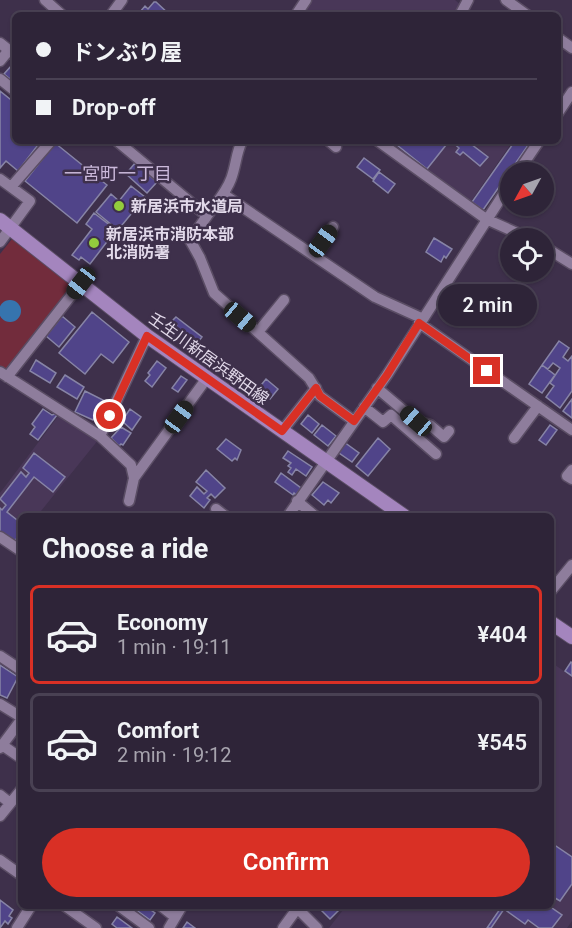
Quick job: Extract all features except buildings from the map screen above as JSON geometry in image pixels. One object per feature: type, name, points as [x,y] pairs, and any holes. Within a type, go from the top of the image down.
[{"type":"main road","name":"壬生川新居浜野田線","points":[[5,224],[147,336],[400,513]]},
{"type":"main road","points":[[554,625],[572,637]]},
{"type":"street","points":[[45,0],[59,12]]},
{"type":"street","points":[[506,0],[523,12]]},
{"type":"street","points":[[0,61],[8,49]]},
{"type":"street","points":[[0,79],[12,89]]},
{"type":"street","points":[[12,188],[49,144]]},
{"type":"street","points":[[121,144],[207,216]]},
{"type":"street","points":[[240,144],[231,179],[190,240],[200,258],[213,294],[309,378],[320,396],[354,421]]},
{"type":"street","points":[[382,144],[486,219],[506,228]]},
{"type":"street","points":[[525,162],[537,144]]},
{"type":"street","points":[[0,178],[30,201],[5,224],[0,242]]},
{"type":"street","points":[[223,194],[375,297],[419,317],[419,323]]},
{"type":"street","points":[[290,513],[377,387],[500,199]]},
{"type":"street","points":[[313,255],[333,227]]},
{"type":"street","points":[[554,253],[572,264]]},
{"type":"street","points":[[81,283],[4,375],[100,436],[130,465],[134,478]]},
{"type":"street","points":[[258,332],[284,300]]},
{"type":"street","points":[[419,323],[572,430]]},
{"type":"street","points":[[100,436],[147,336]]},
{"type":"street","points":[[129,501],[134,478],[207,378]]},
{"type":"street","points":[[377,387],[416,421],[430,425],[444,437],[449,430]]},
{"type":"street","points":[[282,431],[316,388]]},
{"type":"street","points":[[364,406],[383,422],[391,416],[436,454]]},
{"type":"street","points":[[514,438],[538,406]]},
{"type":"street","points":[[572,470],[567,476],[572,479]]},
{"type":"street","points":[[297,501],[311,513]]},
{"type":"street","points":[[0,537],[18,549]]},
{"type":"street","points":[[554,587],[572,565]]},
{"type":"street","points":[[0,656],[18,668]]},
{"type":"street","points":[[0,704],[18,717]]},
{"type":"street","points":[[18,723],[1,747],[18,756]]},
{"type":"street","points":[[0,816],[18,794]]},
{"type":"street","points":[[0,795],[10,803]]},
{"type":"street","points":[[0,860],[18,873]]},
{"type":"street","points":[[17,928],[29,909]]},
{"type":"street","points":[[69,909],[96,928]]},
{"type":"street","points":[[123,909],[149,928]]},
{"type":"street","points":[[165,909],[175,917]]},
{"type":"street","points":[[169,928],[180,909]]},
{"type":"street","points":[[283,928],[296,909]]},
{"type":"street","points":[[299,909],[317,928]]},
{"type":"shaded area","points":[[310,0],[455,0],[462,6],[459,12],[303,12]]},
{"type":"shaded area","points":[[388,144],[511,144],[470,203]]},
{"type":"shaded area","points":[[12,239],[73,285],[73,288],[7,372],[0,368],[0,254]]},
{"type":"shaded area","points":[[59,415],[99,439],[39,513],[18,513],[18,539],[14,544],[0,534],[0,493]]},
{"type":"shaded area","points":[[554,664],[572,677],[572,921],[567,928],[329,928],[344,909],[554,909]]},
{"type":"water","points":[[10,300],[18,303],[21,311],[18,319],[10,322],[2,319],[-1,311],[2,303]]},
{"type":"place","name":"新居浜市水道局","points":[[119,206]]},
{"type":"place","name":"新居浜市消防本部 北消防署","points":[[94,243]]},
{"type":"district","name":"一宮町一丁目","points":[[118,174]]},
{"type":"route","points":[[110,416],[147,336],[282,431],[316,388],[320,396],[354,421],[387,375],[419,323],[487,371]]}]
